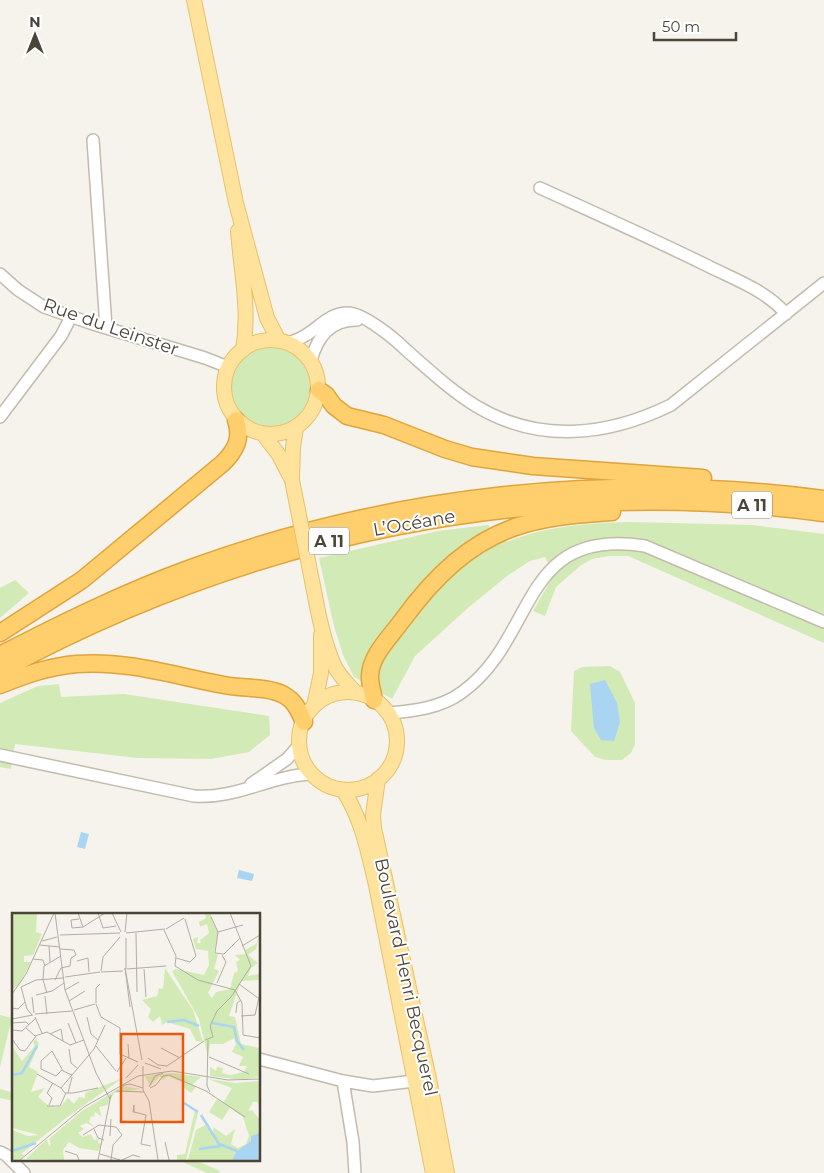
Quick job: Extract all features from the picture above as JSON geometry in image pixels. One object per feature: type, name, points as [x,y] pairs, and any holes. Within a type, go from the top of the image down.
[{"type":"highway","points":[[319,390],[347,416],[384,425],[445,449],[472,457],[533,466],[623,471],[754,482],[777,493]]},
{"type":"highway","points":[[0,633],[82,580],[223,463],[234,450],[238,440],[239,429],[236,420]]},
{"type":"highway","name":"L’Océane","points":[[0,655],[110,601],[190,568],[269,542],[380,514],[482,498],[572,489],[682,487],[777,493],[824,499]]},
{"type":"highway","points":[[374,700],[370,678],[371,667],[377,655],[406,615],[435,580],[470,549],[504,531],[525,524],[576,515],[656,510],[680,501]]},
{"type":"highway","name":"L’Océane","points":[[0,671],[78,632],[155,598],[253,562],[332,540],[412,523],[492,510],[573,503],[680,501],[759,506],[824,513]]},
{"type":"highway","points":[[0,685],[56,666],[94,663],[129,665],[223,685],[273,691],[284,695],[296,704],[304,722]]},
{"type":"main road","points":[[194,0],[236,203],[266,318],[284,342]]},
{"type":"main road","points":[[236,203],[239,252],[246,304],[246,331],[242,350]]},
{"type":"main road","points":[[263,341],[284,342],[300,350],[311,361],[316,372],[319,390],[317,399],[310,416],[296,428],[280,434],[263,434],[248,429],[236,420],[227,406],[224,391],[225,374],[236,354],[242,350],[263,341]]},
{"type":"main road","points":[[296,428],[293,447],[292,480],[321,627],[334,664],[341,676],[356,693]]},
{"type":"main road","points":[[263,434],[279,455],[292,480]]},
{"type":"main road","points":[[314,706],[334,695],[356,693],[374,700],[389,713],[396,733],[396,750],[391,765],[378,780],[364,787],[343,790],[331,787],[311,774],[303,760],[300,733],[304,722],[314,706],[320,673],[321,627]]},
{"type":"main road","name":"Boulevard Henri Becquerel","points":[[378,780],[374,828],[429,1079],[447,1173]]},
{"type":"main road","name":"Boulevard Henri Becquerel","points":[[343,790],[356,810],[365,838],[433,1173]]},
{"type":"street","points":[[93,140],[106,327]]},
{"type":"street","points":[[540,188],[648,237],[755,290],[778,304],[786,314]]},
{"type":"street","name":"Rue du Leinster","points":[[0,274],[18,290],[44,307],[212,360],[228,367]]},
{"type":"street","points":[[284,342],[306,335],[326,319],[339,314],[352,313],[386,333],[477,407],[524,426],[560,432],[594,431],[622,425],[671,405],[824,283]]},
{"type":"street","points":[[0,417],[61,336],[71,317]]},
{"type":"street","points":[[311,361],[319,339],[335,325],[348,320],[369,322]]},
{"type":"street","points":[[389,713],[433,706],[460,694],[475,682],[493,663],[506,644],[530,597],[550,570],[569,555],[594,545],[617,543],[645,546],[824,622]]},
{"type":"street","points":[[239,792],[287,759],[300,744]]},
{"type":"street","points":[[0,755],[194,796],[212,797],[239,792],[288,776],[311,774]]},
{"type":"street","points":[[260,1059],[343,1081],[373,1086],[429,1079]]},
{"type":"street","points":[[343,1081],[354,1142],[355,1173]]},
{"type":"street","points":[[0,1152],[6,1155],[24,1173]]},
{"type":"green space","points":[[271,347],[286,350],[299,359],[308,372],[311,387],[308,402],[299,415],[286,424],[271,427],[256,424],[243,415],[234,402],[231,387],[234,372],[243,359],[256,350]]},
{"type":"green space","points":[[630,522],[753,525],[824,534],[824,643],[628,556],[609,556],[592,559],[580,566],[556,587],[545,616],[533,611],[554,575],[545,557],[530,561],[507,576],[469,607],[415,656],[392,699],[354,677],[343,655],[334,626],[319,558],[438,531],[488,525],[507,542],[537,532],[568,526]]},
{"type":"green space","points":[[15,580],[29,593],[0,618],[0,588]]},
{"type":"green space","points":[[610,666],[620,672],[635,703],[635,744],[631,753],[622,760],[606,760],[595,757],[571,731],[574,671],[582,667]]},
{"type":"green space","points":[[59,684],[61,697],[124,694],[269,716],[270,735],[249,752],[211,759],[138,758],[15,744],[11,769],[0,767],[0,703],[38,686]]},
{"type":"green space","points":[[0,1015],[12,1018],[0,1067]]},
{"type":"green space","points":[[0,1089],[12,1092],[12,1101],[0,1098]]},
{"type":"green space","points":[[178,1160],[195,1160],[220,1171],[219,1173],[207,1173]]},
{"type":"water","points":[[605,680],[617,703],[620,722],[614,741],[601,740],[594,728],[590,684]]},
{"type":"water","points":[[81,832],[89,834],[85,849],[77,847]]},
{"type":"water","points":[[239,870],[254,874],[252,881],[237,878]]}]
